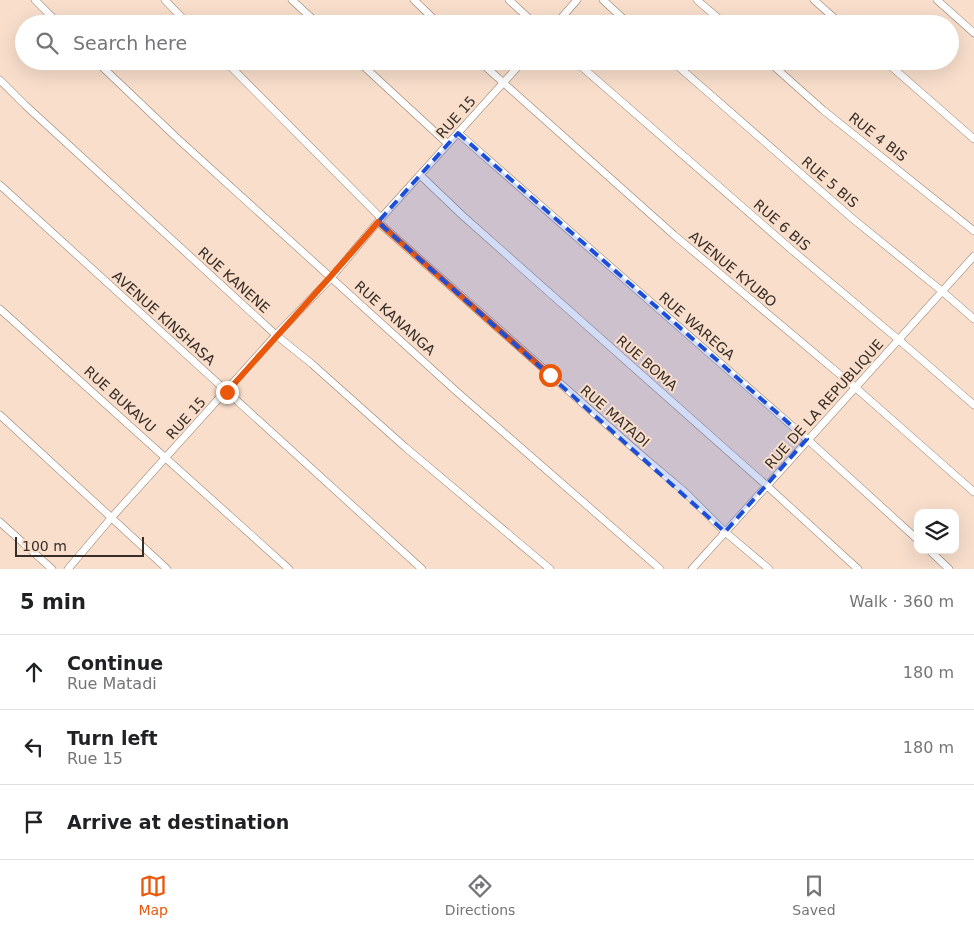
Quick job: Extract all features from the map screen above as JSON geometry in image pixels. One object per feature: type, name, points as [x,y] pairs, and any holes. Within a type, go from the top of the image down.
[{"type":"street","points":[[35,0],[50,15]]},
{"type":"street","points":[[165,0],[179,15]]},
{"type":"street","points":[[292,0],[308,15]]},
{"type":"street","points":[[414,0],[430,15]]},
{"type":"street","points":[[509,0],[525,15]]},
{"type":"street","points":[[564,15],[576,0]]},
{"type":"street","points":[[603,0],[619,15]]},
{"type":"street","points":[[697,0],[714,15]]},
{"type":"street","points":[[814,0],[830,15]]},
{"type":"street","points":[[937,0],[954,15]]},
{"type":"street","points":[[959,20],[974,33]]},
{"type":"street","name":"RUE KANANGA","points":[[105,70],[178,139],[456,391],[660,569]]},
{"type":"street","name":"RUE MATADI","points":[[234,70],[379,220],[618,435],[686,492],[725,532],[769,569]]},
{"type":"street","points":[[368,70],[448,144]]},
{"type":"street","name":"AVENUE KYUBO","points":[[488,70],[674,236],[856,388],[974,492]]},
{"type":"street","name":"RUE 15","points":[[68,569],[112,517],[227,392],[276,335],[331,278],[379,220],[514,70]]},
{"type":"street","name":"RUE 6 BIS","points":[[585,70],[793,251],[974,405]]},
{"type":"street","name":"RUE 5 BIS","points":[[682,70],[853,219],[974,319]]},
{"type":"street","name":"RUE 4 BIS","points":[[778,70],[823,110],[974,231]]},
{"type":"street","points":[[895,70],[974,139]]},
{"type":"street","name":"RUE KANENE","points":[[0,80],[276,335],[550,569]]},
{"type":"street","name":"RUE WAREGA","points":[[458,133],[807,439],[914,536]]},
{"type":"street","name":"RUE BOMA","points":[[420,175],[600,339],[858,569]]},
{"type":"street","name":"AVENUE KINSHASA","points":[[0,186],[422,569]]},
{"type":"street","name":"RUE DE LA REPUBLIQUE","points":[[692,569],[807,439],[856,388],[974,256]]},
{"type":"street","name":"RUE BUKAVU","points":[[0,309],[289,569]]},
{"type":"street","points":[[0,415],[167,569]]},
{"type":"street","points":[[2,527],[52,569]]},
{"type":"street","points":[[932,554],[949,569]]},
{"type":"highlighted area","points":[[458,133],[807,439],[725,532],[378,222]]},
{"type":"route","points":[[227,392],[276,335],[331,278],[378,222],[550,375]]}]
